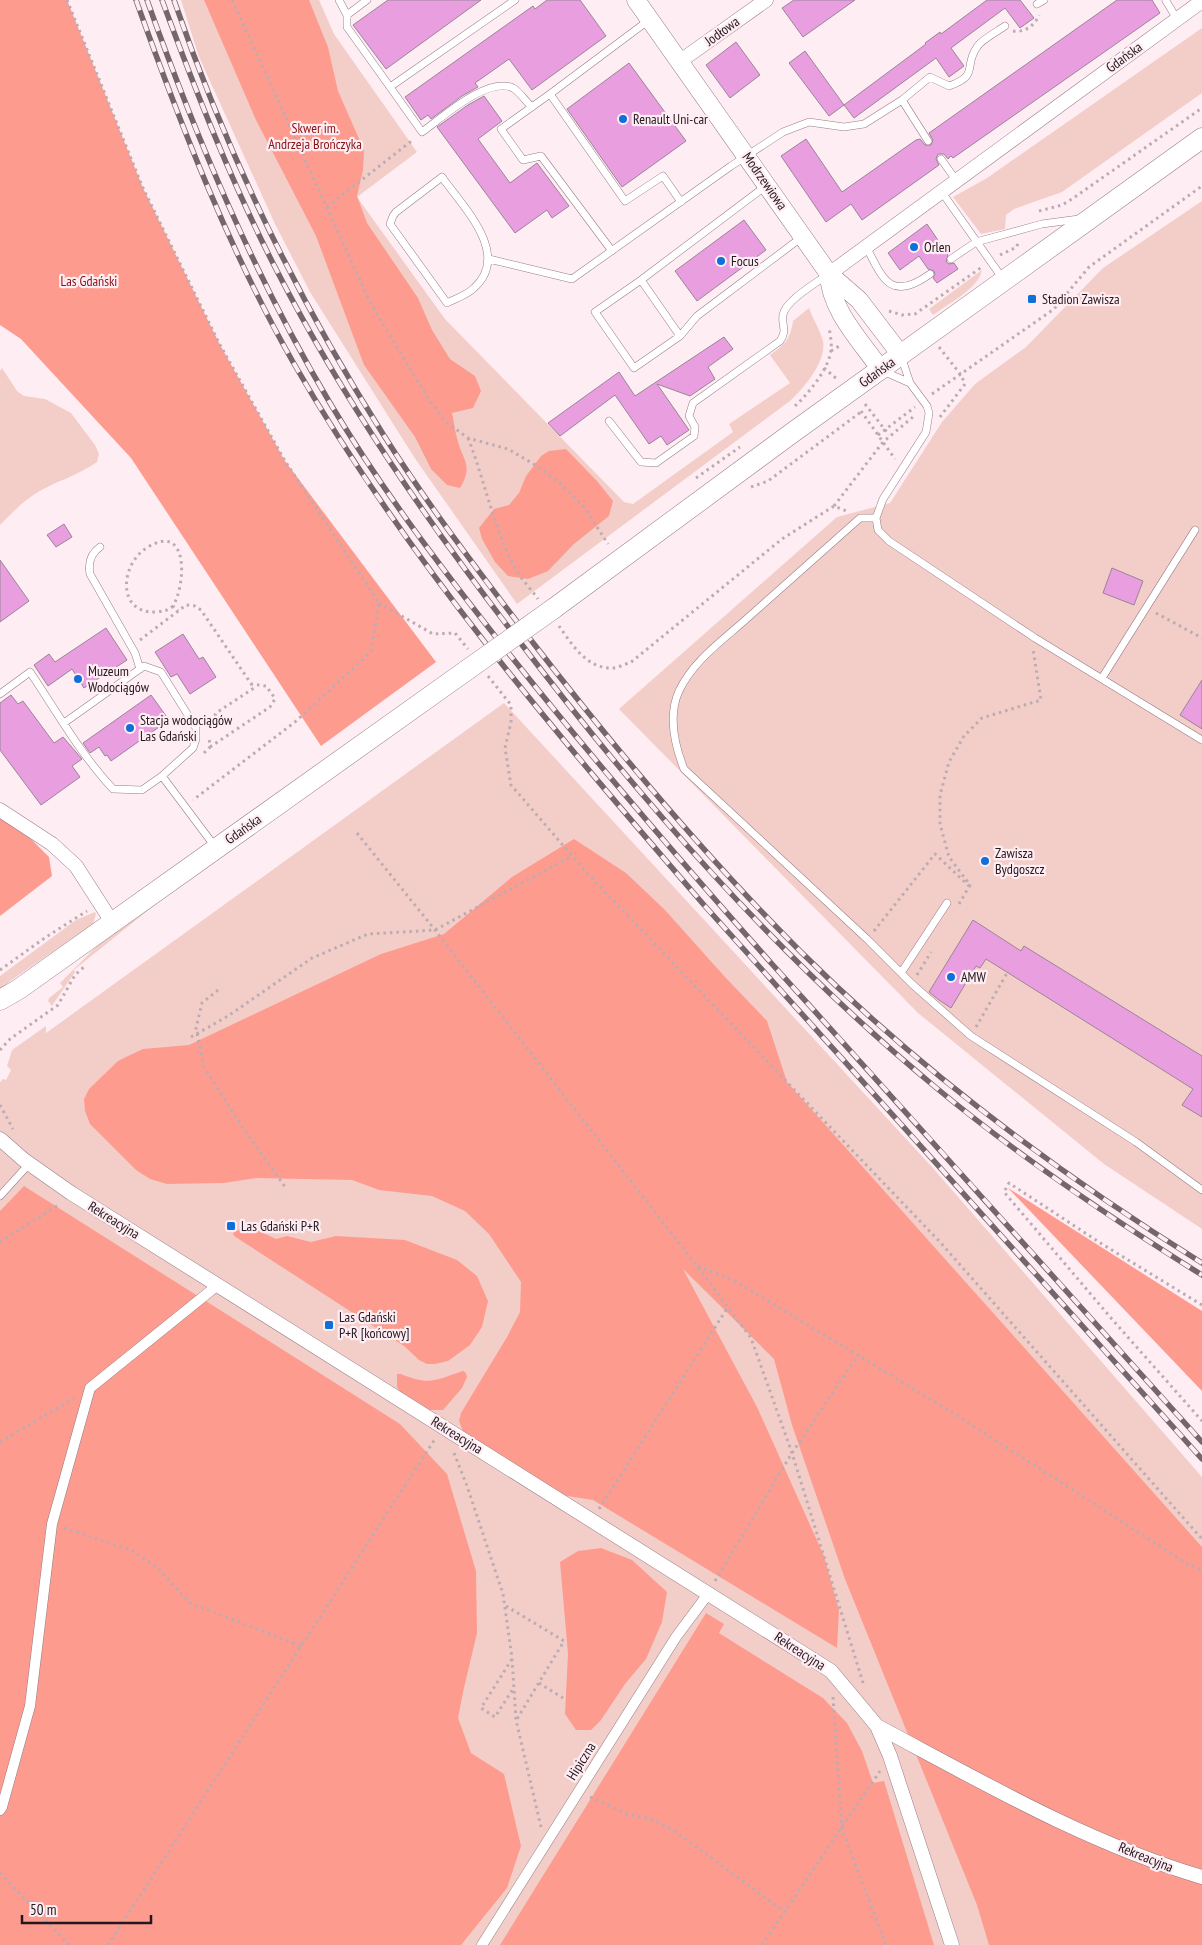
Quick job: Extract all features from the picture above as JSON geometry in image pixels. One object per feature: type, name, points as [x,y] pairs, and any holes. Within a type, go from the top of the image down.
[{"type":"main road","name":"Gdańska","points":[[0,1000],[19,989],[553,609],[900,355],[1202,138]]},
{"type":"main road","name":"Gdańska","points":[[0,1007],[19,989]]},
{"type":"street","name":"Modrzewiowa","points":[[636,0],[829,274],[859,300],[900,355]]},
{"type":"street","name":"Jodłowa","points":[[679,62],[766,0]]},
{"type":"street","name":"Gdańska","points":[[829,274],[1202,1]]},
{"type":"street","points":[[829,274],[830,288],[838,308],[881,370]]},
{"type":"street","points":[[0,810],[52,844],[76,866],[112,922]]},
{"type":"street","name":"Rekreacyjna","points":[[0,1139],[26,1162],[71,1193],[219,1284],[831,1671],[877,1726],[890,1756],[952,1945]]},
{"type":"street","name":"Rekreacyjna","points":[[0,1150],[26,1162]]},
{"type":"street","points":[[0,1810],[30,1706],[52,1524],[90,1388],[219,1284]]},
{"type":"street","name":"Hipiczna","points":[[482,1945],[676,1636],[708,1594]]},
{"type":"street","name":"Rekreacyjna","points":[[877,1726],[1043,1814],[1163,1865],[1202,1877]]},
{"type":"lane","points":[[339,0],[346,14],[347,27],[422,132],[472,96],[496,86],[513,88],[532,107]]},
{"type":"lane","points":[[346,14],[366,0]]},
{"type":"lane","points":[[390,87],[515,0]]},
{"type":"lane","points":[[1166,1],[1177,19]]},
{"type":"lane","points":[[612,250],[541,156],[523,160],[501,129],[650,20]]},
{"type":"lane","points":[[490,259],[572,279],[783,132],[809,122],[844,127],[864,124],[902,100],[930,77],[949,86],[961,82],[969,74],[977,47],[1005,26]]},
{"type":"lane","points":[[550,94],[625,200],[663,176],[681,202]]},
{"type":"lane","points":[[902,100],[928,141]]},
{"type":"lane","points":[[941,159],[956,180]]},
{"type":"lane","points":[[442,177],[484,236],[490,259],[484,276],[474,289],[447,303],[390,224],[393,216],[442,177]]},
{"type":"lane","points":[[767,185],[641,280],[595,312],[634,368],[680,336],[697,316],[804,236]]},
{"type":"lane","points":[[941,191],[1004,281]]},
{"type":"lane","points":[[951,259],[976,242],[1042,224],[1091,217]]},
{"type":"lane","points":[[866,246],[884,279],[893,286],[904,287],[920,281],[930,274]]},
{"type":"lane","points":[[609,421],[642,462],[656,463],[694,436],[695,427],[689,416],[694,403],[780,341],[785,334],[783,314],[788,305],[804,291],[829,274]]},
{"type":"lane","points":[[641,280],[680,336]]},
{"type":"lane","points":[[900,355],[910,383],[928,409],[926,432],[883,500],[876,518],[878,530],[888,541],[1035,638],[1202,740]]},
{"type":"lane","points":[[881,370],[910,383]]},
{"type":"lane","points":[[876,518],[860,518],[714,647],[690,672],[678,693],[673,728],[677,749],[684,769],[867,939],[912,984],[971,1036],[1136,1142],[1202,1190]]},
{"type":"lane","points":[[1102,678],[1195,530]]},
{"type":"lane","points":[[100,547],[94,551],[88,563],[90,574],[132,646],[140,669]]},
{"type":"lane","points":[[0,694],[30,672],[64,723],[97,772],[114,789],[142,790],[162,776],[193,748],[196,739],[196,728],[161,672],[144,666],[64,723]]},
{"type":"lane","points":[[162,776],[217,848]]},
{"type":"lane","points":[[901,973],[948,903]]},
{"type":"lane","points":[[0,1196],[26,1162]]},
{"type":"path","points":[[67,0],[143,188],[219,343],[285,460],[379,603],[432,634],[455,633],[474,664],[511,705],[511,722],[505,748],[511,785],[572,856],[940,1242],[1202,1539]]},
{"type":"path","points":[[232,0],[371,304],[430,400],[446,422],[468,438],[508,449],[537,466],[562,484],[585,508],[608,544]]},
{"type":"path","points":[[1005,26],[1014,32],[1023,31],[1036,21],[1040,14],[1040,2]]},
{"type":"path","points":[[327,207],[422,132]]},
{"type":"path","points":[[934,393],[1054,309],[1089,267],[1202,186]]},
{"type":"path","points":[[819,378],[831,351]]},
{"type":"path","points":[[926,432],[946,410],[965,384],[953,365]]},
{"type":"path","points":[[865,404],[889,435]]},
{"type":"path","points":[[878,435],[911,411]]},
{"type":"path","points":[[861,412],[903,469]]},
{"type":"path","points":[[834,506],[882,442],[913,417]]},
{"type":"path","points":[[168,542],[172,544],[181,556],[183,567],[181,585],[173,606],[170,609],[151,612],[134,604],[127,591],[127,572],[132,562],[140,552],[155,543],[168,542]]},
{"type":"path","points":[[185,806],[295,722],[371,652],[379,603]]},
{"type":"path","points":[[132,646],[190,604],[201,610],[254,688],[216,713],[209,729],[210,747]]},
{"type":"path","points":[[173,606],[178,611]]},
{"type":"path","points":[[1146,608],[1202,638]]},
{"type":"path","points":[[969,886],[949,857],[940,824],[940,795],[949,762],[964,736],[982,718],[1041,700],[1035,660]]},
{"type":"path","points":[[204,754],[210,747],[270,707],[273,703],[274,697],[266,686],[251,684]]},
{"type":"path","points":[[357,833],[435,930],[751,1338],[792,1453],[865,1688]]},
{"type":"path","points":[[867,939],[935,854],[969,886]]},
{"type":"path","points":[[191,1037],[228,1016],[312,958],[368,934],[435,930],[572,856]]},
{"type":"path","points":[[956,909],[969,886]]},
{"type":"path","points":[[0,970],[46,936],[94,906]]},
{"type":"path","points":[[912,984],[935,946]]},
{"type":"path","points":[[971,1036],[1008,972]]},
{"type":"path","points":[[218,990],[202,1003],[196,1028],[204,1067],[245,1131],[286,1188]]},
{"type":"path","points":[[0,1050],[10,1039],[49,1013]]},
{"type":"path","points":[[1202,1306],[1009,1183],[1004,1192],[1202,1421]]},
{"type":"path","points":[[0,1242],[65,1201]]},
{"type":"path","points":[[697,1266],[735,1281],[858,1355],[950,1411],[1186,1562],[1202,1570]]},
{"type":"path","points":[[592,1520],[728,1307]]},
{"type":"path","points":[[708,1594],[792,1453],[858,1355]]},
{"type":"path","points":[[0,1442],[90,1388]]},
{"type":"path","points":[[443,1426],[467,1486],[504,1594],[512,1658],[516,1720],[541,1828],[550,1836]]},
{"type":"path","points":[[108,1945],[443,1426]]},
{"type":"path","points":[[52,1524],[131,1550],[158,1568],[190,1604],[301,1646]]},
{"type":"path","points":[[506,1606],[564,1640],[516,1720]]},
{"type":"path","points":[[512,1658],[480,1708],[495,1717],[514,1688]]},
{"type":"path","points":[[831,1671],[842,1829],[886,1945]]},
{"type":"path","points":[[538,1683],[564,1698]]},
{"type":"path","points":[[762,1945],[890,1756]]},
{"type":"path","points":[[578,1791],[627,1814],[647,1818],[672,1829],[785,1912]]},
{"type":"path","points":[[0,1873],[69,1945]]},
{"type":"green space","name":"Las Gdański","points":[[0,0],[67,0],[143,188],[219,343],[285,461],[436,662],[321,746],[131,458],[21,339],[0,325]]},
{"type":"green space","name":"Skwer im. Andrzeja Brończyka","points":[[181,0],[319,0],[334,34],[417,152],[357,197],[445,319],[624,502],[633,504],[733,432],[729,424],[790,383],[770,355],[786,341],[793,321],[809,308],[823,341],[823,349],[818,366],[790,401],[517,604],[414,457],[310,292],[275,224],[199,57]]},
{"type":"green space","points":[[204,0],[309,0],[328,47],[338,91],[364,150],[363,170],[357,196],[367,223],[418,298],[432,330],[450,359],[475,376],[481,391],[473,408],[452,413],[457,438],[467,469],[460,488],[447,485],[431,469],[415,437],[364,365],[316,236],[256,120]]},
{"type":"green space","points":[[1202,28],[1202,93],[1062,192],[1014,209],[1006,215],[1005,229],[981,234],[953,197],[987,178]]},
{"type":"green space","name":"Zawisza Bydgoszcz","points":[[1202,201],[1202,1229],[1104,1164],[918,1013],[619,709],[837,517],[890,503],[942,422],[975,384],[1026,347],[1103,268]]},
{"type":"green space","points":[[982,270],[980,277],[969,289],[933,315],[929,309]]},
{"type":"green space","points":[[2,368],[17,391],[24,396],[45,399],[71,413],[95,445],[99,454],[97,462],[35,494],[21,504],[0,525],[0,371]]},
{"type":"green space","points":[[566,449],[597,481],[613,501],[609,516],[574,544],[548,571],[528,579],[508,576],[495,562],[482,539],[479,528],[494,509],[509,505],[519,493],[526,476],[541,456],[549,451]]},
{"type":"green space","points":[[504,703],[932,1167],[1202,1477],[1202,1945],[0,1945],[0,1082],[3,1079],[6,1080],[11,1070],[7,1066],[12,1050],[46,1026],[46,1033]]},
{"type":"green space","points":[[0,817],[26,834],[49,857],[52,876],[0,916]]},
{"type":"green space","points":[[574,839],[626,873],[665,910],[767,1021],[787,1082],[1202,1547],[1202,1945],[989,1945],[977,1905],[845,1579],[792,1425],[774,1359],[683,1269],[757,1407],[824,1556],[839,1610],[837,1648],[593,1500],[561,1495],[464,1434],[459,1421],[461,1413],[520,1312],[521,1282],[489,1234],[465,1211],[432,1196],[379,1190],[352,1180],[256,1178],[224,1183],[167,1184],[150,1179],[136,1170],[90,1124],[85,1111],[84,1099],[89,1089],[118,1061],[143,1049],[189,1045],[381,954],[444,934],[512,877]]},
{"type":"green space","points":[[162,899],[74,970],[75,972],[52,1006],[48,1001],[49,998],[63,987],[60,983],[98,945]]},
{"type":"green space","points":[[95,912],[93,924],[0,988],[0,976],[76,920]]},
{"type":"green space","points":[[24,1186],[400,1424],[447,1474],[476,1571],[477,1633],[458,1718],[471,1753],[504,1774],[521,1846],[507,1888],[461,1945],[0,1945],[0,1211]]},
{"type":"green space","points":[[1008,1188],[1202,1311],[1202,1391]]},
{"type":"green space","points":[[242,1228],[259,1231],[276,1239],[287,1236],[311,1242],[336,1236],[405,1240],[457,1260],[477,1276],[488,1301],[482,1327],[470,1345],[448,1361],[427,1364],[419,1360],[404,1346],[234,1236],[233,1233]]},
{"type":"green space","points":[[463,1371],[467,1377],[462,1388],[443,1410],[429,1410],[400,1392],[397,1387],[397,1374],[426,1381]]},
{"type":"green space","points":[[601,1548],[632,1560],[667,1592],[662,1622],[646,1659],[625,1684],[601,1720],[591,1730],[576,1730],[565,1714],[568,1654],[560,1562],[578,1551]]},
{"type":"green space","points":[[706,1613],[724,1624],[719,1633],[823,1698],[847,1723],[862,1751],[873,1783],[884,1781],[934,1945],[500,1945]]},
{"type":"building","points":[[388,0],[481,0],[386,69],[353,25]]},
{"type":"building","points":[[547,0],[580,0],[606,36],[532,90],[509,59],[475,83],[478,87],[462,96],[431,119],[428,115],[421,120],[405,97],[533,6],[535,9]]},
{"type":"building","points":[[794,0],[855,0],[803,37],[782,8]]},
{"type":"building","points":[[987,0],[1020,0],[1034,18],[1020,28],[1005,8],[951,48],[964,66],[949,77],[936,58],[854,118],[844,105],[925,43],[940,32],[941,34]]},
{"type":"building","points":[[1117,0],[1152,0],[1160,13],[953,158],[951,156],[948,159],[944,154],[938,154],[936,159],[939,165],[862,220],[851,204],[826,222],[781,156],[806,139],[842,192],[916,140],[920,139],[925,145],[931,145],[933,140],[929,133]]},
{"type":"building","points":[[736,42],[760,75],[730,98],[706,65]]},
{"type":"building","points":[[805,51],[844,105],[829,116],[789,63]]},
{"type":"building","points":[[629,63],[686,141],[622,187],[567,109]]},
{"type":"building","points":[[484,96],[502,121],[478,139],[510,183],[537,163],[569,206],[552,218],[547,210],[515,233],[437,127]]},
{"type":"building","name":"Focus","points":[[744,220],[766,250],[697,301],[675,271]]},
{"type":"building","points":[[927,224],[948,255],[946,262],[949,264],[954,263],[958,269],[937,283],[933,278],[934,271],[928,269],[919,256],[900,270],[888,253]]},
{"type":"building","points":[[724,337],[733,349],[708,367],[715,379],[690,396],[657,384],[689,430],[667,445],[661,436],[649,444],[615,395],[560,436],[548,423],[619,372],[635,396]]},
{"type":"building","points":[[64,524],[72,537],[56,547],[47,535]]},
{"type":"building","points":[[0,560],[29,601],[0,622]]},
{"type":"building","points":[[1112,568],[1143,581],[1134,605],[1103,593]]},
{"type":"building","points":[[106,628],[127,660],[84,688],[72,669],[48,686],[34,665],[49,654],[55,662]]},
{"type":"building","points":[[183,634],[199,659],[203,657],[216,677],[190,694],[177,674],[171,677],[155,652]]},
{"type":"building","points":[[1202,680],[1202,729],[1180,715]]},
{"type":"building","points":[[11,695],[18,704],[23,701],[54,743],[63,737],[82,759],[72,766],[80,777],[41,805],[0,750],[0,703]]},
{"type":"building","name":"Stacja wodociągów Las Gdański","points":[[151,695],[169,720],[111,761],[99,747],[90,753],[83,743]]},
{"type":"building","points":[[973,920],[1021,951],[1024,946],[1202,1056],[1202,1117],[1182,1105],[1193,1089],[986,959],[980,968],[976,966],[951,1008],[929,992]]},
{"type":"railway","points":[[136,0],[188,139],[226,230],[269,319],[337,435],[384,506],[434,575],[539,710],[704,905],[1202,1459]]},
{"type":"railway","points":[[147,0],[207,155],[276,306],[302,355],[351,437],[418,535],[545,699],[674,852],[772,964],[1202,1442]]},
{"type":"railway","points":[[162,0],[201,103],[245,205],[277,271],[330,367],[388,459],[451,549],[516,637],[611,758],[712,874],[819,984],[876,1036],[934,1086],[998,1137],[1098,1208],[1202,1275]]},
{"type":"railway","points":[[174,0],[194,57],[240,168],[293,277],[351,383],[437,515],[597,724],[696,841],[765,916],[894,1039],[993,1119],[1044,1157],[1148,1229],[1202,1263]]},
{"type":"place","name":"Renault Uni-car","points":[[623,119]]},
{"type":"place","name":"Orlen","points":[[914,247]]},
{"type":"place","name":"Focus","points":[[721,261]]},
{"type":"place","name":"Stadion Zawisza","points":[[1032,299]]},
{"type":"place","name":"Muzeum Wodociągów","points":[[78,679]]},
{"type":"place","name":"Stacja wodociągów Las Gdański","points":[[130,728]]},
{"type":"place","name":"Zawisza Bydgoszcz","points":[[985,861]]},
{"type":"place","name":"AMW","points":[[951,977]]},
{"type":"place","name":"Las Gdański P+R","points":[[231,1226]]},
{"type":"place","name":"Las Gdański P+R [końcowy]","points":[[329,1325]]}]
